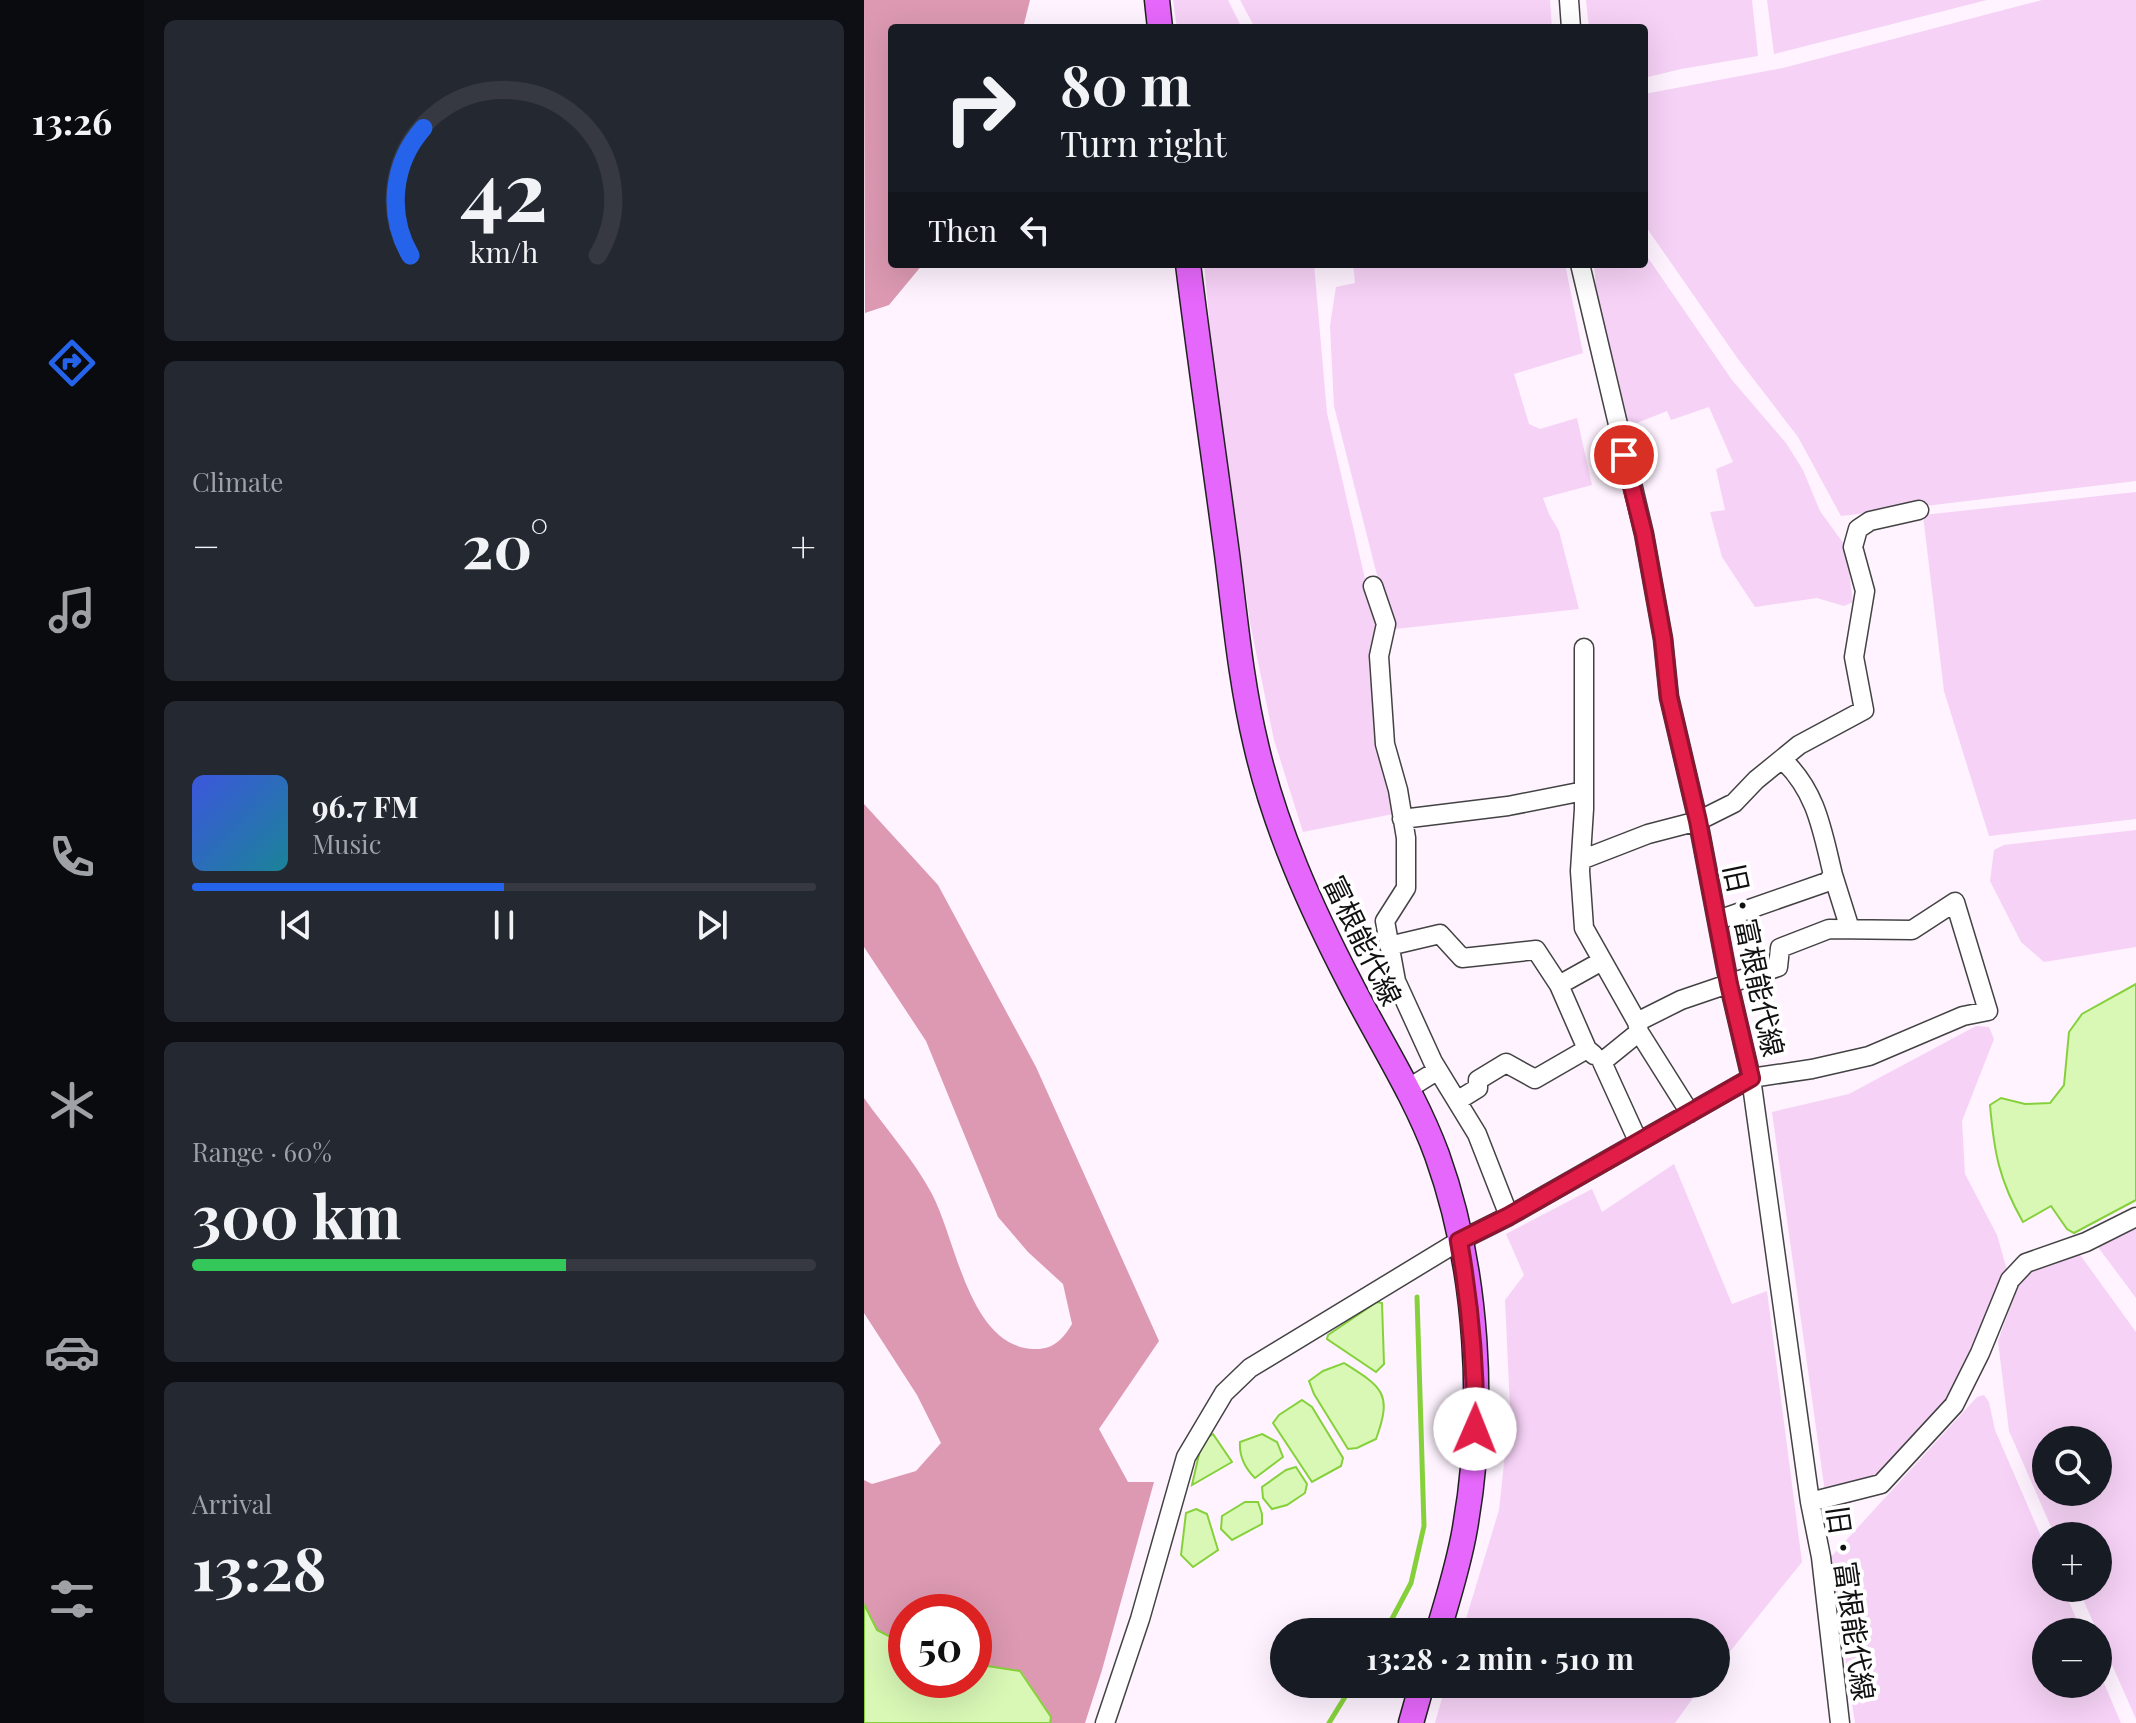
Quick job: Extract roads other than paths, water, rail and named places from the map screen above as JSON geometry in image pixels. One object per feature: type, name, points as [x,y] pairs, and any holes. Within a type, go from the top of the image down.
[{"type":"main road","points":[[1157,0],[1160,24]]},
{"type":"main road","name":"富根能代線","points":[[1189,268],[1234,608],[1256,744],[1288,850],[1349,983],[1436,1153],[1455,1215],[1468,1292],[1476,1372],[1474,1457],[1465,1529],[1442,1618]]},
{"type":"main road","points":[[1411,1723],[1418,1698]]},
{"type":"street","points":[[1569,0],[1571,24]]},
{"type":"street","name":"旧・富根能代線","points":[[1581,268],[1644,534],[1663,639],[1669,697],[1751,1078],[1810,1502],[1821,1557],[1840,1723]]},
{"type":"street","points":[[1581,860],[1648,834],[1698,821],[1734,803],[1756,780],[1799,745],[1864,710],[1854,657],[1865,591],[1853,547],[1858,529],[1870,521],[1919,510]]},
{"type":"street","points":[[1373,586],[1386,624],[1379,656],[1385,744],[1398,790],[1406,838],[1406,888],[1385,921],[1396,981],[1438,1070],[1477,1134],[1509,1216]]},
{"type":"street","points":[[1584,648],[1581,860],[1584,928],[1690,1113]]},
{"type":"street","points":[[1782,759],[1800,776],[1818,814],[1850,929]]},
{"type":"street","points":[[1402,819],[1508,806],[1584,791]]},
{"type":"street","points":[[1718,920],[1827,882],[1833,875]]},
{"type":"street","points":[[1105,1723],[1140,1619],[1186,1457],[1224,1393],[1250,1368],[1459,1241],[1509,1216],[1751,1078],[1869,1056],[1963,1016],[1988,1011],[1955,902],[1912,930],[1829,929],[1780,948],[1778,967],[1681,1000],[1638,1027],[1602,1062]]},
{"type":"street","points":[[1389,946],[1440,934],[1462,958],[1536,950],[1559,985],[1587,1049],[1602,1062],[1638,1141]]},
{"type":"street","points":[[1559,985],[1602,961]]},
{"type":"street","points":[[1457,1101],[1478,1088],[1478,1080],[1506,1063],[1535,1079],[1587,1049]]},
{"type":"street","points":[[1406,1090],[1438,1070]]},
{"type":"street","points":[[1810,1502],[1881,1484],[1954,1405],[1980,1353],[2010,1280],[2026,1263],[2086,1242],[2136,1217]]},
{"type":"waterway","points":[[1392,1618],[1411,1583],[1424,1526],[1417,1297]]},
{"type":"waterway","points":[[1329,1723],[1344,1698]]}]
